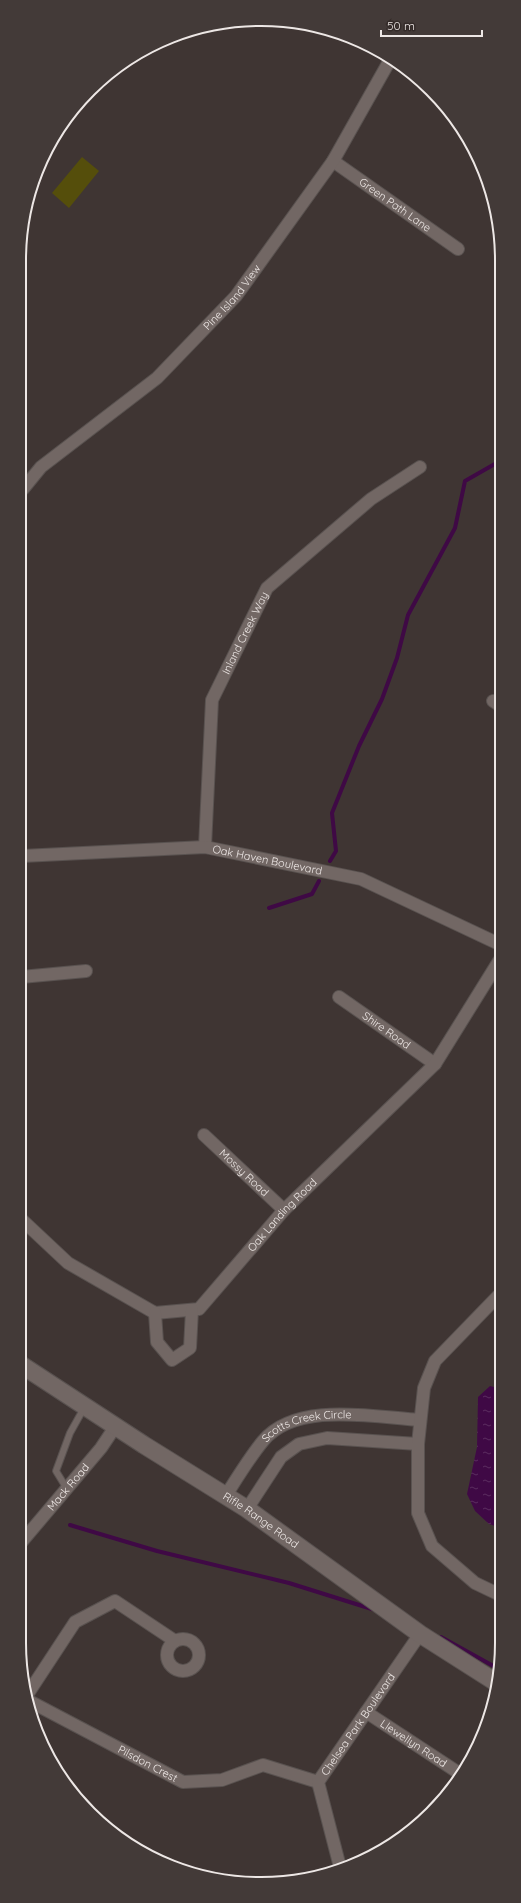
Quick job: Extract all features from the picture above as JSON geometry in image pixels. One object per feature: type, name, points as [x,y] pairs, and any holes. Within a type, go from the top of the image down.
[{"type":"main road","name":"Rifle Range Road","points":[[26,1368],[247,1509],[420,1634],[492,1680]]},
{"type":"street","name":"Pine Island View","points":[[26,485],[41,467],[157,378],[236,296],[333,161],[388,64]]},
{"type":"street","name":"Green Path Lane","points":[[333,161],[458,249]]},
{"type":"street","name":"Inland Creek Way","points":[[204,846],[212,700],[267,588],[371,499],[420,468]]},
{"type":"street","name":"Oak Haven Boulevard","points":[[26,856],[204,846],[361,879],[495,942]]},
{"type":"street","name":"Oak Landing Road","points":[[192,1310],[199,1309],[284,1210],[434,1064],[495,967]]},
{"type":"street","points":[[26,977],[86,971]]},
{"type":"street","name":"Shire Road","points":[[339,996],[434,1064]]},
{"type":"street","name":"Mossy Road","points":[[204,1136],[284,1210]]},
{"type":"street","points":[[26,1224],[68,1263],[155,1313],[192,1310],[190,1348],[172,1360],[157,1342],[155,1313]]},
{"type":"street","points":[[495,1299],[435,1361],[424,1388],[418,1444],[418,1513],[432,1546],[475,1582],[495,1592]]},
{"type":"street","name":"Scotts Creek Circle","points":[[225,1496],[264,1440],[288,1422],[325,1414],[420,1420]]},
{"type":"street","name":"Mack Road","points":[[26,1537],[101,1448],[115,1426]]},
{"type":"street","name":"Scotts Creek Circle","points":[[247,1509],[281,1457],[299,1444],[327,1438],[418,1444]]},
{"type":"street","points":[[31,1689],[75,1622],[115,1602],[175,1641]]},
{"type":"street","name":"Chelsea Park Boulevard","points":[[339,1864],[318,1782],[420,1634]]},
{"type":"street","name":"Pilsdon Crest","points":[[34,1704],[184,1782],[222,1780],[263,1765],[318,1782]]},
{"type":"street","name":"Llewellyn Road","points":[[366,1712],[456,1771]]},
{"type":"lane","points":[[67,1488],[56,1471],[70,1433],[85,1407]]},
{"type":"shaded area","points":[[82,157],[99,171],[69,208],[52,193]]},
{"type":"water","points":[[490,1386],[495,1387],[495,1526],[489,1524],[475,1511],[467,1494],[477,1447],[478,1397]]},
{"type":"waterway","points":[[330,861],[336,851],[332,813],[359,746],[382,699],[397,658],[408,615],[455,528],[465,481],[495,464]]},
{"type":"waterway","points":[[269,908],[312,894],[319,881]]},
{"type":"waterway","points":[[70,1525],[157,1551],[289,1583],[375,1610]]},
{"type":"waterway","points":[[441,1637],[493,1666]]}]
